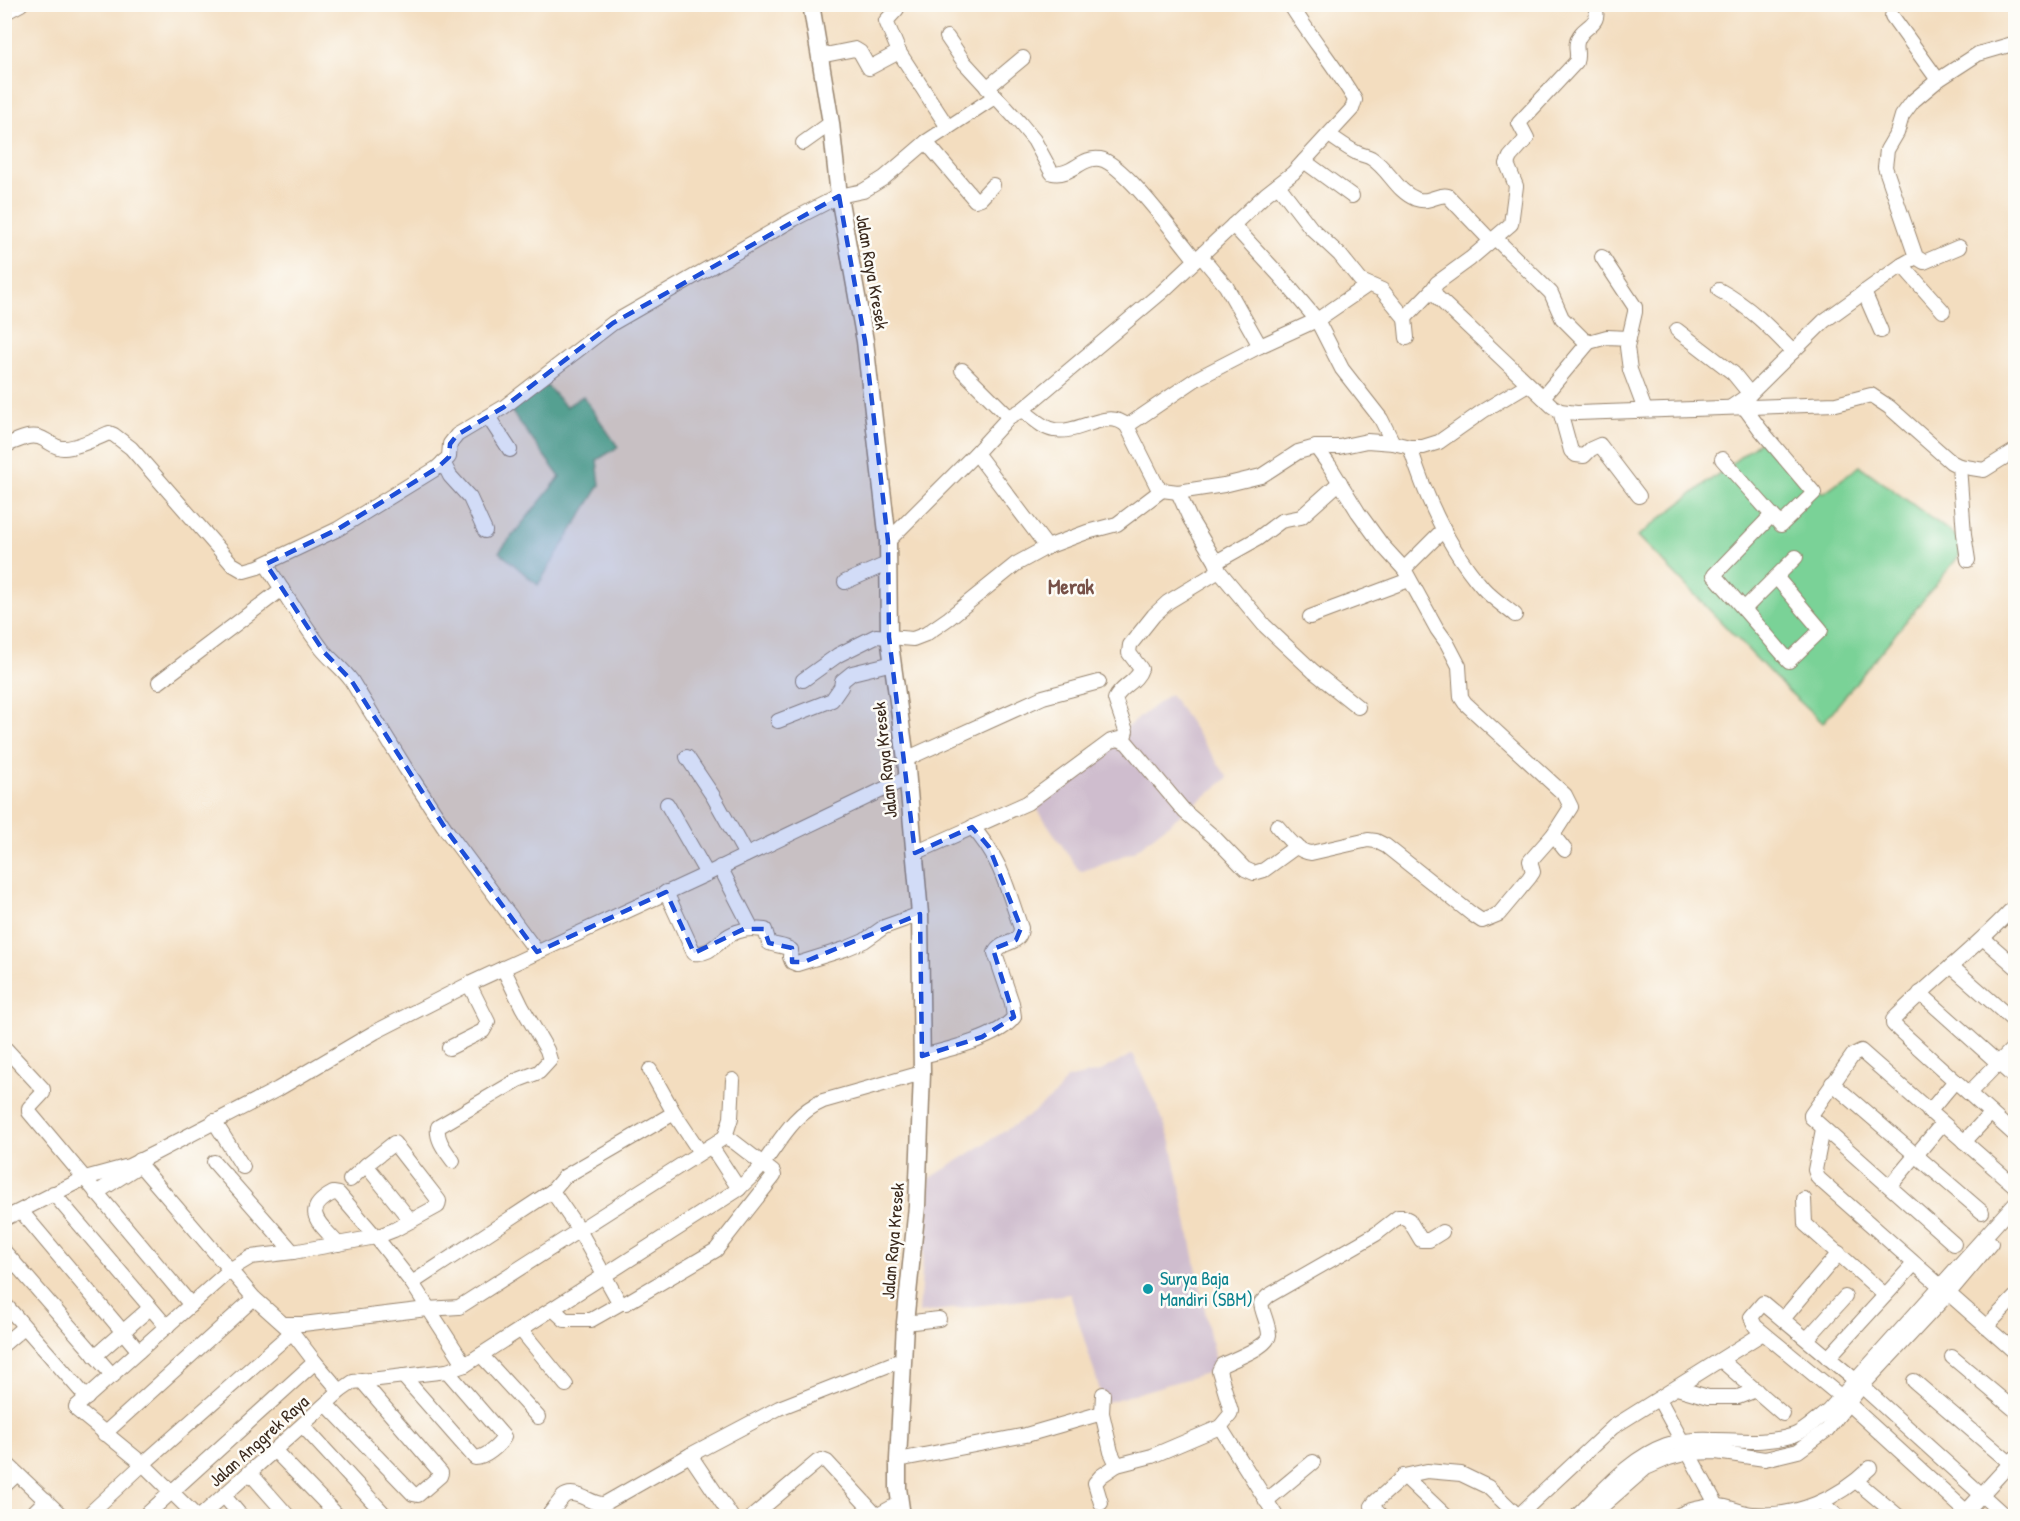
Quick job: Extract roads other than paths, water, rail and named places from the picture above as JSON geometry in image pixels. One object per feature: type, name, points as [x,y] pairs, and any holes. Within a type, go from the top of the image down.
[{"type":"main road","name":"Jalan Raya Kresek","points":[[812,4],[831,123],[839,196],[865,341],[888,541],[889,637],[906,759],[920,914],[922,1064],[917,1206],[905,1323],[898,1460],[901,1510]]},
{"type":"street","points":[[4,13],[21,4]]},
{"type":"street","points":[[888,541],[1009,417],[1022,410],[1163,291],[1304,161],[1352,109],[1355,100],[1290,4]]},
{"type":"street","points":[[1405,318],[1437,283],[1511,224],[1516,186],[1507,164],[1510,157],[1527,138],[1519,123],[1576,62],[1578,38],[1597,19],[1598,13],[1594,4]]},
{"type":"street","points":[[897,9],[886,21],[899,52],[947,126]]},
{"type":"street","points":[[1892,16],[1938,80]]},
{"type":"street","points":[[947,37],[964,62],[1034,140],[1052,173],[1066,173],[1086,161],[1099,159],[1109,162],[1139,191],[1226,286],[1260,346]]},
{"type":"street","points":[[1959,247],[1924,262],[1916,257],[1885,166],[1887,150],[1897,133],[1902,116],[1913,101],[1938,80],[1978,54],[2016,43]]},
{"type":"street","points":[[820,56],[855,49],[860,52],[868,68],[899,52]]},
{"type":"street","points":[[4,446],[34,435],[62,448],[72,447],[109,433],[114,435],[130,447],[232,564],[244,571],[266,564],[338,529],[437,468],[449,457],[450,444],[457,435],[489,418],[614,323],[794,219],[839,196],[863,192],[884,178],[926,141],[991,92],[1023,58]]},
{"type":"street","points":[[803,143],[831,123]]},
{"type":"street","points":[[1329,135],[1356,152],[1371,158],[1398,186],[1414,198],[1430,201],[1442,195],[1448,196],[1551,293],[1562,318],[1584,340],[1589,342]]},
{"type":"street","points":[[926,141],[975,200],[981,198],[993,185]]},
{"type":"street","points":[[1304,161],[1352,196]]},
{"type":"street","points":[[1278,185],[1315,233],[1340,255],[1361,281],[1382,290],[1405,318],[1407,338]]},
{"type":"street","points":[[1233,225],[1317,320],[1342,369],[1381,420],[1393,443]]},
{"type":"street","points":[[1602,257],[1635,307],[1627,346],[1630,370],[1645,410]]},
{"type":"street","points":[[1737,407],[1824,321],[1916,257]]},
{"type":"street","points":[[1902,265],[1943,311]]},
{"type":"street","points":[[1127,426],[1196,379],[1317,320],[1368,285]]},
{"type":"street","points":[[1433,289],[1437,297],[1528,384],[1560,411],[1577,413],[1836,404],[1871,395],[1889,407],[1951,462],[1959,466],[1984,470],[2016,450]]},
{"type":"street","points":[[1719,290],[1739,301],[1763,321],[1793,352]]},
{"type":"street","points":[[1864,292],[1881,331]]},
{"type":"street","points":[[1677,330],[1732,373],[1750,394]]},
{"type":"street","points":[[1543,397],[1589,342],[1608,337],[1629,338]]},
{"type":"street","points":[[962,370],[1009,417]]},
{"type":"street","points":[[1022,410],[1046,427],[1056,431],[1071,430],[1109,418],[1121,420],[1127,426],[1157,486],[1162,490],[1178,492],[1224,485],[1261,476],[1298,452],[1316,447],[1339,447],[1367,441],[1423,447],[1439,442],[1483,411],[1528,384]]},
{"type":"street","points":[[1722,459],[1781,525],[1814,493],[1760,429],[1737,407]]},
{"type":"street","points":[[1560,411],[1571,451],[1584,456],[1591,449],[1600,445],[1639,496]]},
{"type":"street","points":[[489,418],[510,450]]},
{"type":"street","points":[[1277,826],[1306,853],[1368,840],[1376,841],[1400,856],[1482,921],[1499,914],[1533,872],[1530,861],[1553,835],[1571,807],[1569,801],[1516,749],[1465,703],[1461,697],[1459,666],[1406,575],[1358,512],[1316,447]]},
{"type":"street","points":[[1410,447],[1419,475],[1444,529],[1482,587],[1515,615]]},
{"type":"street","points":[[976,453],[1047,547]]},
{"type":"street","points":[[443,462],[450,476],[470,498],[485,531]]},
{"type":"street","points":[[1959,466],[1968,560]]},
{"type":"street","points":[[1123,741],[1126,731],[1115,699],[1121,688],[1137,677],[1141,669],[1130,653],[1130,645],[1154,615],[1168,602],[1281,521],[1301,516],[1340,482]]},
{"type":"street","points":[[803,680],[828,661],[876,636],[913,639],[926,634],[1016,564],[1047,547],[1117,524],[1162,490]]},
{"type":"street","points":[[1178,492],[1190,519],[1218,566],[1264,625],[1312,671],[1358,707]]},
{"type":"street","points":[[1772,515],[1714,575],[1789,660],[1821,630],[1776,577]]},
{"type":"street","points":[[1310,616],[1406,575],[1444,529]]},
{"type":"street","points":[[1744,609],[1796,557]]},
{"type":"street","points":[[845,582],[889,563]]},
{"type":"street","points":[[266,564],[324,652],[341,667],[351,680],[447,831],[537,952]]},
{"type":"street","points":[[159,682],[282,589]]},
{"type":"street","points":[[778,721],[832,700],[841,687],[842,681],[852,673],[893,663]]},
{"type":"street","points":[[906,759],[1043,697],[1099,682]]},
{"type":"street","points":[[915,853],[1027,803],[1111,741],[1123,741],[1185,812],[1215,838],[1245,869],[1254,873],[1264,870],[1297,846]]},
{"type":"street","points":[[687,757],[713,796],[746,855]]},
{"type":"street","points":[[96,1193],[140,1163],[214,1121],[278,1089],[375,1032],[469,984],[907,778]]},
{"type":"street","points":[[666,804],[752,929]]},
{"type":"street","points":[[361,1380],[447,1371],[465,1365],[739,1189],[808,1107],[922,1064],[1010,1023],[1014,1017],[1012,1003],[995,953],[998,948],[1016,940],[1020,935],[1021,927],[1000,866],[989,847],[972,827]]},
{"type":"street","points":[[1553,835],[1565,850]]},
{"type":"street","points":[[666,892],[694,953],[702,953],[718,946],[725,938],[744,929],[765,930],[769,943],[791,950],[792,962],[797,963],[845,949],[864,941],[884,927],[920,914]]},
{"type":"street","points":[[2016,910],[2008,912],[1984,939],[1920,993],[1893,1020],[1893,1024],[2016,1136]]},
{"type":"street","points":[[1984,939],[2016,967]]},
{"type":"street","points":[[1951,966],[2016,1023]]},
{"type":"street","points":[[453,1161],[440,1141],[437,1134],[438,1127],[518,1080],[539,1072],[550,1060],[547,1050],[503,968]]},
{"type":"street","points":[[449,1048],[487,1027],[488,1022],[469,984]]},
{"type":"street","points":[[1920,993],[2016,1079]]},
{"type":"street","points":[[1969,1093],[2016,1045]]},
{"type":"street","points":[[4,1047],[43,1089],[43,1093],[29,1108],[29,1112],[191,1305]]},
{"type":"street","points":[[1954,1244],[1812,1120],[1811,1114],[1853,1054],[1861,1051],[2016,1187]]},
{"type":"street","points":[[650,1070],[674,1113],[739,1189]]},
{"type":"street","points":[[438,1324],[459,1307],[724,1137],[731,1118],[733,1080]]},
{"type":"street","points":[[1929,1112],[1955,1081]]},
{"type":"street","points":[[1832,1083],[1982,1212]]},
{"type":"street","points":[[412,1283],[552,1191],[564,1177],[674,1113]]},
{"type":"street","points":[[1964,1142],[1991,1113]]},
{"type":"street","points":[[214,1121],[243,1167]]},
{"type":"street","points":[[1890,1186],[1942,1124]]},
{"type":"street","points":[[1823,1129],[1815,1170],[1818,1178],[2016,1353]]},
{"type":"street","points":[[553,1309],[565,1320],[590,1321],[621,1303],[626,1304],[716,1250],[774,1176],[773,1172],[724,1137]]},
{"type":"street","points":[[251,1257],[376,1237],[438,1206],[439,1201],[394,1143],[350,1180]]},
{"type":"street","points":[[214,1162],[293,1252]]},
{"type":"street","points":[[4,1219],[85,1178],[140,1163]]},
{"type":"street","points":[[140,1163],[254,1298],[288,1328],[340,1391]]},
{"type":"street","points":[[366,1165],[411,1221]]},
{"type":"street","points":[[552,1191],[579,1230],[621,1303]]},
{"type":"street","points":[[53,1193],[167,1327]]},
{"type":"street","points":[[338,1244],[315,1217],[314,1211],[315,1207],[333,1193],[339,1194],[412,1283],[465,1365]]},
{"type":"street","points":[[1804,1198],[1805,1224],[1886,1295]]},
{"type":"street","points":[[1944,1290],[2016,1202]]},
{"type":"street","points":[[21,1211],[139,1351]]},
{"type":"street","points":[[1577,1516],[1638,1458],[1666,1445],[1685,1447],[1760,1442],[1796,1435],[1844,1400],[2016,1214]]},
{"type":"street","points":[[1101,1503],[1095,1483],[1117,1465],[1152,1456],[1220,1426],[1230,1415],[1231,1411],[1219,1371],[1222,1365],[1263,1345],[1268,1339],[1269,1334],[1261,1303],[1268,1296],[1376,1234],[1398,1217],[1409,1220],[1421,1240],[1429,1240],[1442,1232]]},
{"type":"street","points":[[196,1516],[143,1464],[77,1410],[78,1405],[231,1269],[278,1236]]},
{"type":"street","points":[[4,1251],[113,1376]]},
{"type":"street","points":[[1783,1319],[1839,1253]]},
{"type":"street","points":[[1828,1358],[1914,1264]]},
{"type":"street","points":[[1807,1339],[1845,1297]]},
{"type":"street","points":[[1986,1327],[2015,1297]]},
{"type":"street","points":[[104,1434],[254,1298]]},
{"type":"street","points":[[4,1303],[87,1398]]},
{"type":"street","points":[[1914,1381],[2014,1462],[1982,1495],[1967,1515],[1844,1400],[1763,1333],[1751,1322],[1751,1317],[1763,1303],[1858,1383],[1982,1495],[2005,1516]]},
{"type":"street","points":[[87,1516],[288,1328],[303,1324],[459,1307]]},
{"type":"street","points":[[95,1356],[150,1308]]},
{"type":"street","points":[[905,1323],[939,1319]]},
{"type":"street","points":[[4,1344],[24,1327]]},
{"type":"street","points":[[521,1330],[566,1385]]},
{"type":"street","points":[[1381,1516],[1372,1506],[1404,1476],[1427,1471],[1461,1474],[1488,1487],[1518,1516],[1613,1427],[1763,1333]]},
{"type":"street","points":[[481,1355],[538,1417]]},
{"type":"street","points":[[1952,1357],[2016,1411]]},
{"type":"street","points":[[548,1516],[564,1497],[570,1494],[592,1503],[604,1504],[779,1408],[904,1359]]},
{"type":"street","points":[[1722,1360],[1783,1414]]},
{"type":"street","points":[[145,1516],[315,1362]]},
{"type":"street","points":[[403,1376],[475,1458],[481,1458],[501,1443],[504,1437],[447,1371]]},
{"type":"street","points":[[327,1405],[413,1494],[418,1495],[441,1473],[361,1380]]},
{"type":"street","name":"Jalan Anggrek Raya","points":[[201,1516],[340,1391],[353,1382],[361,1380]]},
{"type":"street","points":[[1677,1388],[1708,1397],[1738,1397],[1756,1390]]},
{"type":"street","points":[[1103,1394],[1102,1413],[1111,1452],[1117,1465]]},
{"type":"street","points":[[1659,1399],[1721,1511]]},
{"type":"street","points":[[898,1460],[1026,1435],[1102,1413]]},
{"type":"street","points":[[303,1426],[386,1516]]},
{"type":"street","points":[[1220,1426],[1276,1516]]},
{"type":"street","points":[[1591,1516],[1646,1468],[1669,1458],[1685,1447]]},
{"type":"street","points":[[275,1451],[338,1516]]},
{"type":"street","points":[[690,1455],[731,1516]]},
{"type":"street","points":[[753,1516],[822,1460],[827,1462],[875,1514],[901,1510]]},
{"type":"street","points":[[4,1461],[62,1516]]},
{"type":"street","points":[[1266,1501],[1313,1462]]},
{"type":"street","points":[[1677,1516],[1685,1512],[1721,1511],[1774,1515],[1821,1503],[1856,1481],[1870,1468]]},
{"type":"street","points":[[250,1473],[288,1516]]},
{"type":"street","points":[[4,1486],[17,1474]]},
{"type":"street","points":[[1404,1476],[1446,1516]]},
{"type":"street","points":[[1856,1481],[1898,1516]]},
{"type":"street","points":[[224,1497],[242,1516]]},
{"type":"street","points":[[30,1516],[46,1500]]},
{"type":"street","points":[[1821,1503],[1836,1516]]},
{"type":"place","name":"Surya Baja Mandiri (SBM)","points":[[1148,1289]]},
{"type":"district","name":"Merak","points":[[1071,587]]}]
